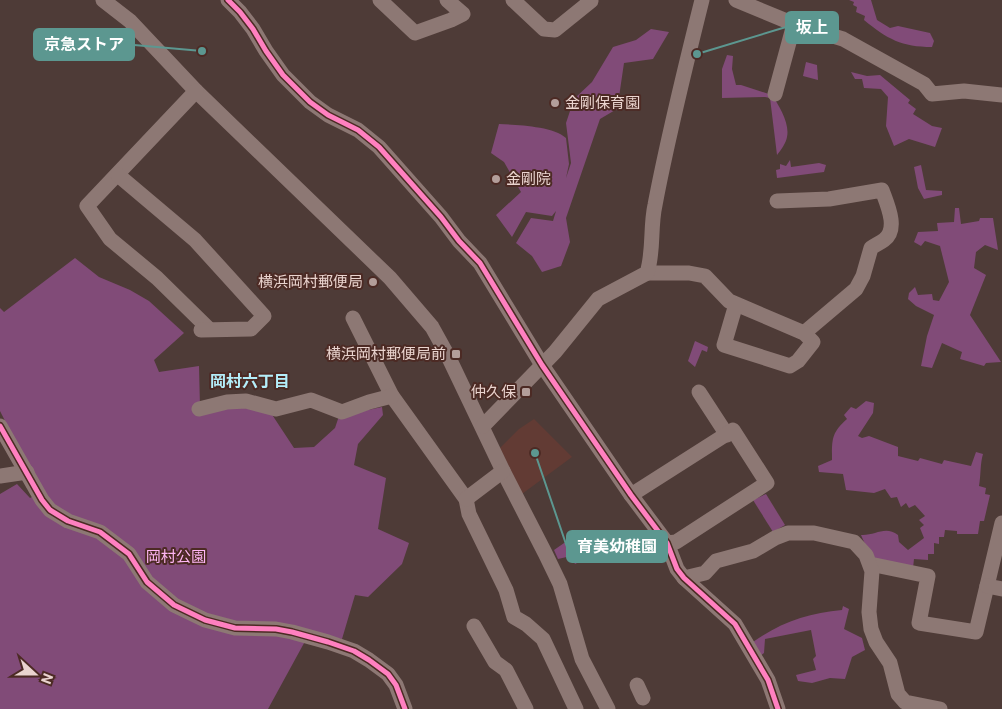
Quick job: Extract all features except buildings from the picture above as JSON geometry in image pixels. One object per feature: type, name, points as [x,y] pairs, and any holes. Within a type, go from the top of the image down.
[{"type":"street","points":[[103,0],[130,21],[196,91],[331,220],[415,305],[432,326],[549,560],[560,584],[582,659],[608,709]]},
{"type":"street","points":[[228,0],[253,29],[266,52],[283,75],[310,102],[328,115],[358,130],[379,146],[419,190],[459,241],[480,263],[542,365],[631,496],[667,543],[677,569],[684,578],[735,624],[768,680],[778,709]]},
{"type":"street","points":[[380,0],[414,33],[452,20],[463,14],[447,0]]},
{"type":"street","points":[[513,0],[544,29],[555,30],[591,0]]},
{"type":"street","points":[[647,273],[650,263],[654,207],[702,0]]},
{"type":"street","points":[[732,2],[843,39],[924,84],[932,94],[964,91],[1002,95]]},
{"type":"street","points":[[775,94],[794,24]]},
{"type":"street","points":[[118,175],[195,240],[264,316],[251,329],[205,330],[157,278],[110,239],[87,206],[196,91]]},
{"type":"street","points":[[777,201],[829,199],[882,190],[891,220],[888,234],[870,248],[863,276],[856,289],[804,333]]},
{"type":"street","points":[[483,426],[556,352],[598,299],[647,273],[689,273],[705,276],[728,301],[736,304],[804,333],[814,342],[798,361],[790,366],[724,344],[736,304]]},
{"type":"street","points":[[353,318],[392,396],[466,499],[469,514],[506,590],[514,617],[526,624],[543,640],[576,709]]},
{"type":"street","points":[[699,392],[727,435]]},
{"type":"street","points":[[199,409],[227,402],[246,402],[276,409],[311,400],[342,412],[392,396]]},
{"type":"street","points":[[0,426],[42,500],[50,510],[68,520],[100,532],[129,554],[147,582],[174,605],[205,620],[226,626],[276,629],[292,632],[354,651],[370,660],[388,674],[396,685],[405,709]]},
{"type":"street","points":[[631,496],[734,430],[768,483],[676,542],[667,543]]},
{"type":"street","points":[[466,499],[503,471]]},
{"type":"street","points":[[0,476],[27,472]]},
{"type":"street","points":[[870,564],[928,576],[919,623],[976,632],[1002,523]]},
{"type":"street","points":[[684,578],[705,573],[716,561],[753,551],[788,533],[814,533],[854,542],[866,555],[870,564],[872,571],[869,612],[871,629],[876,642],[890,663],[898,694],[905,702],[940,709]]},
{"type":"street","points":[[987,586],[1002,589]]},
{"type":"street","points":[[474,626],[495,662],[506,670],[526,709]]},
{"type":"shaded area","points":[[534,419],[572,457],[522,494],[500,448],[519,429]]},
{"type":"green space","points":[[849,0],[871,0],[877,20],[890,28],[898,26],[930,33],[934,41],[932,47],[921,47],[895,41],[864,20],[865,16],[856,12],[857,7],[853,5],[854,2]]},
{"type":"green space","points":[[651,29],[669,32],[653,59],[624,63],[619,97],[622,106],[600,119],[566,218],[570,242],[561,266],[542,272],[532,256],[516,243],[531,218],[553,221],[556,211],[552,216],[526,212],[512,237],[496,215],[521,192],[504,162],[491,153],[499,124],[544,129],[553,131],[566,138],[569,164],[566,178],[571,163],[566,123],[574,99],[592,82],[613,47],[636,40]]},
{"type":"green space","points":[[727,55],[733,56],[732,69],[736,85],[772,95],[781,109],[788,132],[786,142],[777,155],[770,98],[722,98],[722,69]]},
{"type":"green space","points":[[806,62],[817,65],[818,80],[803,76]]},
{"type":"green space","points":[[851,72],[867,76],[880,75],[910,100],[908,103],[916,109],[913,114],[932,126],[942,128],[935,147],[909,139],[894,146],[886,126],[888,97],[881,89],[864,88],[862,79],[855,79]]},
{"type":"green space","points":[[790,160],[791,167],[819,163],[826,165],[824,172],[777,178],[776,170],[780,169],[780,164],[786,166]]},
{"type":"green space","points":[[921,165],[926,190],[942,191],[942,195],[924,199],[918,188],[914,167]]},
{"type":"green space","points":[[955,208],[959,208],[961,224],[979,221],[980,218],[993,218],[998,250],[985,245],[976,252],[974,268],[986,275],[970,315],[1001,362],[986,363],[984,366],[960,359],[962,352],[942,343],[932,368],[921,366],[927,336],[934,315],[916,306],[908,299],[909,293],[915,287],[918,295],[932,294],[933,300],[939,301],[949,282],[940,246],[925,241],[921,246],[914,242],[918,232],[938,231],[937,223],[954,222]]},
{"type":"green space","name":"岡村公園","points":[[75,258],[99,277],[130,290],[149,301],[184,333],[154,360],[159,372],[199,366],[200,407],[218,406],[269,410],[294,448],[314,447],[335,428],[339,416],[382,407],[383,415],[358,444],[354,465],[386,478],[378,529],[409,543],[402,564],[368,597],[355,595],[342,639],[309,634],[268,709],[0,709],[0,494],[17,484],[30,498],[39,493],[35,480],[0,411],[0,308],[4,312]]},
{"type":"green space","points":[[695,341],[708,347],[707,352],[702,350],[695,367],[688,361]]},
{"type":"green space","points":[[866,401],[874,403],[873,413],[858,436],[862,438],[869,436],[898,447],[898,456],[918,461],[920,458],[942,464],[944,460],[971,466],[976,452],[983,454],[979,486],[986,488],[985,494],[990,495],[984,521],[980,521],[978,534],[957,534],[957,531],[945,530],[944,537],[939,537],[939,544],[934,543],[934,554],[928,554],[928,560],[914,559],[913,568],[877,562],[868,551],[861,535],[884,531],[893,532],[898,535],[899,542],[908,550],[924,538],[920,528],[924,525],[919,520],[925,516],[915,505],[909,508],[906,503],[901,507],[897,497],[891,498],[885,489],[874,493],[846,490],[843,474],[819,472],[818,466],[832,460],[835,433],[847,419],[844,415],[851,407],[856,409]]},
{"type":"green space","points":[[766,494],[785,525],[773,532],[753,500]]},
{"type":"green space","points":[[567,541],[579,562],[575,564],[571,556],[558,559],[554,550]]},
{"type":"green space","points":[[843,606],[849,609],[844,629],[862,638],[865,650],[852,657],[845,679],[830,678],[812,683],[798,681],[796,675],[816,670],[813,659],[816,656],[811,630],[765,639],[764,653],[760,656],[753,642],[785,624],[818,613],[842,610]]},
{"type":"cycle path","points":[[228,0],[253,29],[283,75],[310,102],[328,115],[358,130],[379,147],[480,263],[542,365],[631,495],[667,543],[677,569],[684,578],[735,624],[768,680],[778,709]]},
{"type":"cycle path","points":[[0,426],[42,500],[50,510],[68,521],[100,532],[129,554],[147,582],[174,605],[205,620],[235,628],[276,629],[292,632],[354,651],[388,674],[396,685],[405,709]]},
{"type":"place","name":"京急ストア","points":[[202,51]]},
{"type":"place","name":"坂上","points":[[697,54]]},
{"type":"place","name":"金剛保育園","points":[[555,103]]},
{"type":"place","name":"金剛院","points":[[496,179]]},
{"type":"place","name":"横浜岡村郵便局","points":[[373,282]]},
{"type":"place","name":"横浜岡村郵便局前","points":[[456,354]]},
{"type":"place","name":"仲久保","points":[[526,392]]},
{"type":"place","name":"育美幼稚園","points":[[535,453]]},
{"type":"district","name":"岡村六丁目","points":[[250,381]]}]
